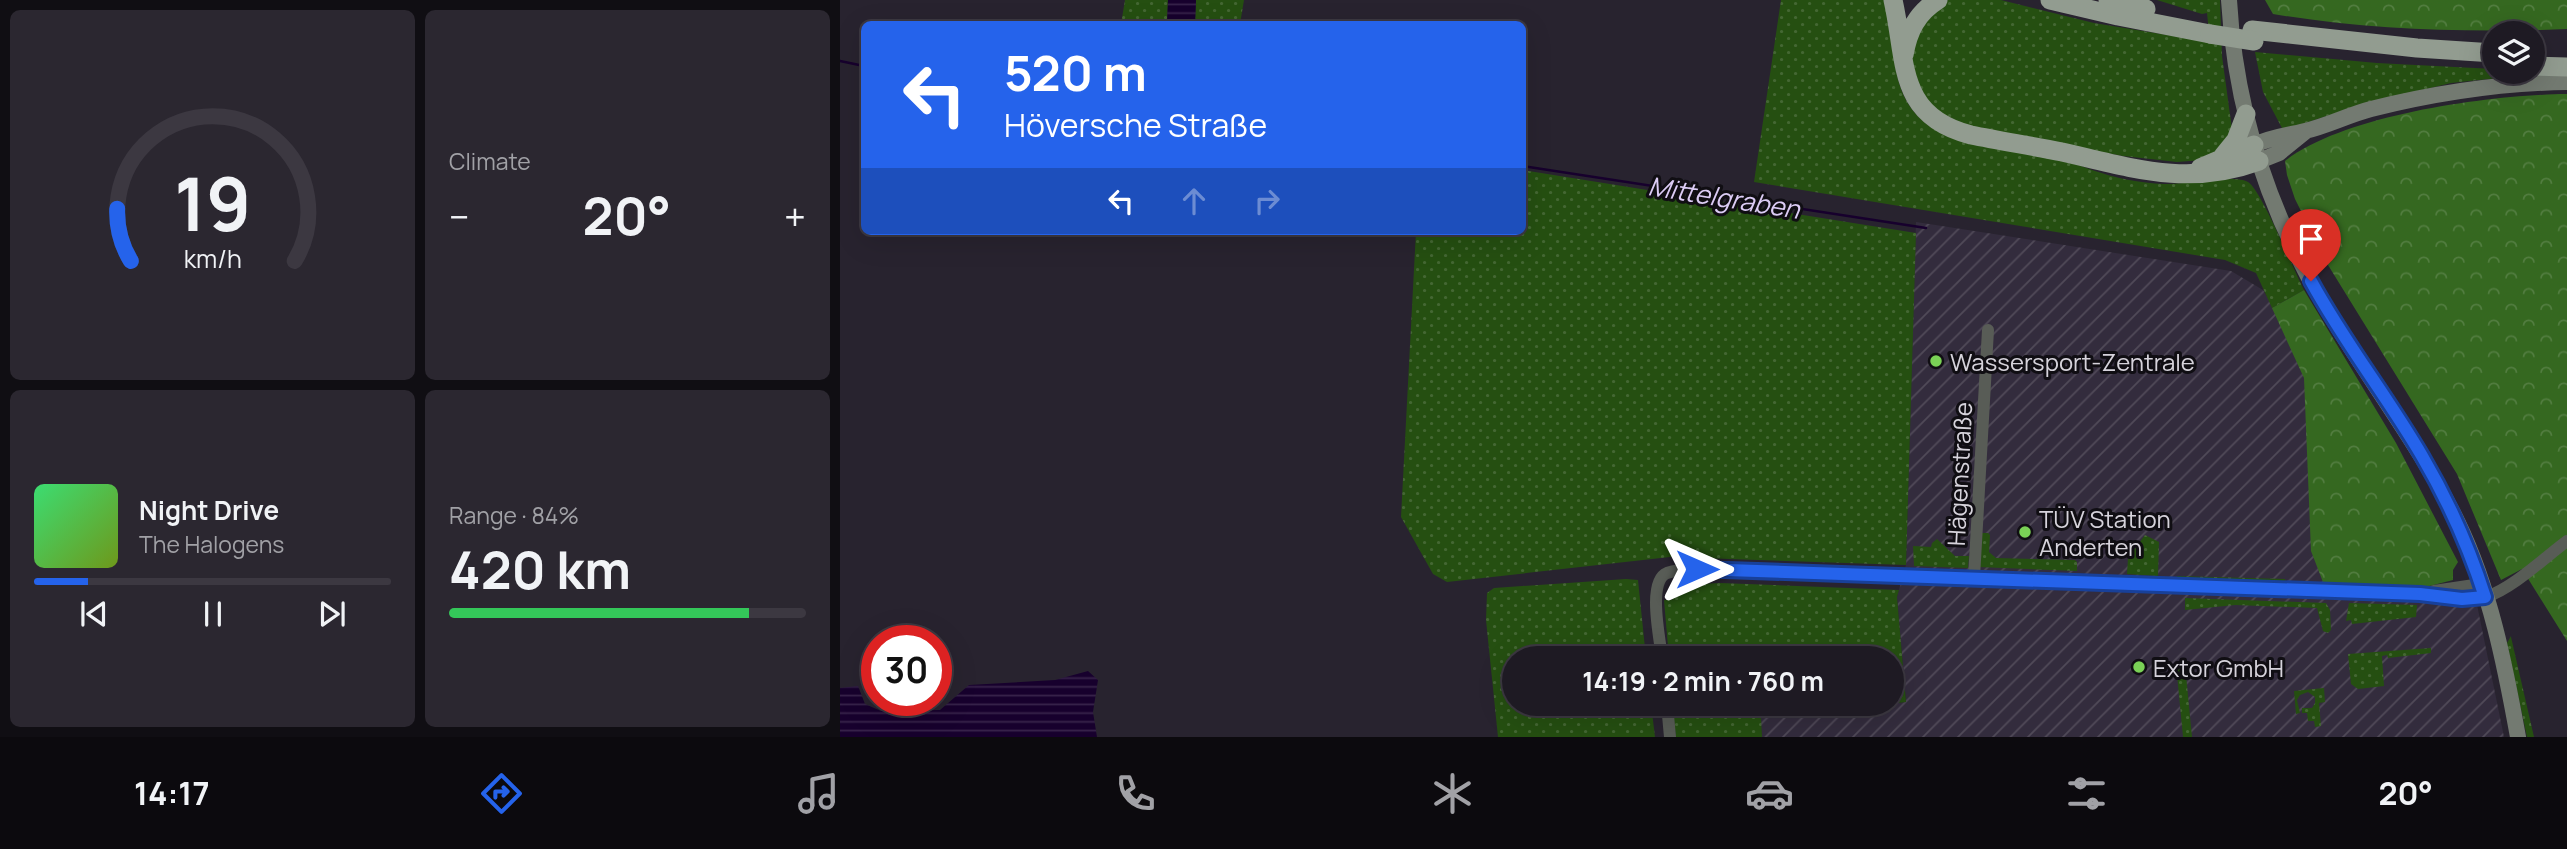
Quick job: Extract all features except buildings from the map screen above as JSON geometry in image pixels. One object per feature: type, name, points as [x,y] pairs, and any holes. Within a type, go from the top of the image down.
[{"type":"highway","points":[[1893,0],[1908,83],[1917,103],[1934,120],[1957,132],[2157,173],[2209,174],[2233,170],[2256,153]]},
{"type":"highway","points":[[1903,59],[1910,31],[1916,20],[1938,0]]},
{"type":"highway","points":[[2050,0],[2118,16],[2253,36],[2418,59],[2482,63]]},
{"type":"highway","points":[[2108,0],[2209,28]]},
{"type":"highway","points":[[2253,36],[2482,52]]},
{"type":"highway","points":[[2545,54],[2567,55]]},
{"type":"highway","points":[[2545,66],[2567,67]]},
{"type":"highway","points":[[2220,159],[2236,140],[2246,114]]},
{"type":"highway","points":[[2189,173],[2220,159],[2256,153]]},
{"type":"main road","points":[[2229,0],[2231,29],[2246,114],[2256,153],[2283,227],[2335,323],[2428,467],[2459,526],[2483,591],[2506,674],[2518,737]]},
{"type":"main road","points":[[2256,153],[2279,153],[2306,131],[2368,110],[2498,86],[2567,82]]},
{"type":"street","name":"Hägenstraße","points":[[1974,578],[1988,330]]},
{"type":"street","points":[[2483,591],[2513,581],[2567,541]]},
{"type":"street","name":"Hägenstraße","points":[[1661,646],[1655,590],[1660,578],[1667,573],[1682,570],[2420,594],[2462,599],[2483,591]]},
{"type":"street","points":[[1668,716],[1670,737]]},
{"type":"shaded area","points":[[1168,0],[1196,0],[1195,21],[1167,21]]},
{"type":"shaded area","points":[[1916,222],[2231,271],[2263,290],[2359,448],[2423,594],[2475,595],[2504,737],[1762,737],[1760,718],[1904,716],[1904,646],[1901,646],[1897,597],[1906,565]]},
{"type":"shaded area","points":[[1088,671],[1098,680],[1093,712],[1097,737],[840,737],[840,688],[858,686],[861,694],[861,716],[952,716],[952,700],[969,685],[1055,680]]},
{"type":"green space","points":[[1125,0],[1168,0],[1167,21],[1122,21]]},
{"type":"green space","points":[[1196,0],[1244,0],[1240,21],[1195,21]]},
{"type":"green space","points":[[1781,0],[1888,0],[1896,69],[1908,103],[1922,120],[1940,132],[1962,141],[2057,158],[2101,173],[2137,181],[2173,184],[2232,179],[2248,182],[2269,214],[2304,290],[2272,308],[2256,273],[2225,260],[1754,182]]},
{"type":"green space","points":[[1948,0],[2001,0],[2094,23],[2210,42],[2207,13],[2202,14],[2157,0],[2220,0],[2222,56],[2232,129],[2225,145],[2203,160],[2177,162],[2123,156],[1964,127],[1929,106],[1911,66],[1914,36],[1940,5]]},
{"type":"green space","points":[[2265,0],[2567,0],[2567,29],[2545,30],[2545,21],[2482,21],[2482,31],[2382,27],[2273,14]]},
{"type":"green space","points":[[2255,52],[2377,63],[2482,68],[2482,80],[2451,83],[2362,105],[2283,130],[2263,92]]},
{"type":"green space","points":[[2567,94],[2567,641],[2522,569],[2501,580],[2457,474],[2328,265],[2295,199],[2285,161],[2344,131],[2381,119],[2460,103]]},
{"type":"green space","points":[[1526,170],[1916,233],[1906,565],[1670,557],[1447,582],[1433,574],[1401,517],[1416,235],[1526,235]]},
{"type":"green space","points":[[2304,290],[2396,443],[2458,562],[2453,570],[2453,580],[2406,592],[2323,582],[2311,551],[2304,378],[2272,308]]},
{"type":"green space","points":[[1981,533],[1990,535],[1989,552],[1996,558],[2075,560],[2077,571],[1978,567]]},
{"type":"green space","points":[[2145,535],[2159,542],[2158,576],[2127,574],[2128,558]]},
{"type":"green space","points":[[1937,539],[1955,556],[1969,556],[1968,568],[1914,566],[1913,546],[1931,547]]},
{"type":"green space","points":[[2177,576],[2285,579],[2285,584],[2177,580]]},
{"type":"green space","points":[[1638,580],[1645,646],[1502,646],[1502,716],[1652,716],[1655,737],[1498,737],[1486,620],[1487,593],[1494,588]]},
{"type":"green space","points":[[1720,583],[1899,590],[1897,597],[1901,646],[1668,646],[1664,600],[1672,600],[1676,588],[1681,585]]},
{"type":"green space","points":[[2185,598],[2326,603],[2330,610],[2331,630],[2328,633],[2323,631],[2317,608],[2235,605],[2185,610]]},
{"type":"green space","points":[[2349,603],[2417,605],[2416,617],[2352,624],[2351,620],[2346,621]]},
{"type":"green space","points":[[2511,636],[2534,737],[2527,737],[2507,643]]},
{"type":"green space","points":[[2431,648],[2431,653],[2388,658],[2387,655],[2382,656],[2384,686],[2358,689],[2351,684],[2348,654]]},
{"type":"green space","points":[[2176,664],[2186,675],[2192,737],[2183,737]]},
{"type":"green space","points":[[2324,688],[2325,702],[2319,703],[2321,726],[2315,727],[2314,721],[2308,721],[2307,713],[2302,713],[2302,708],[2312,708],[2315,697],[2308,692],[2300,695],[2297,700],[2300,713],[2296,714],[2294,691]]},
{"type":"green space","points":[[1673,716],[1779,716],[1761,718],[1762,737],[1676,737]]},
{"type":"waterway","name":"Mittelgraben","points":[[840,61],[861,65]]},
{"type":"waterway","name":"Mittelgraben","points":[[1526,167],[1926,228]]},
{"type":"place","name":"Wassersport-Zentrale","points":[[1936,361]]},
{"type":"place","name":"TÜV Station Anderten","points":[[2025,532]]},
{"type":"place","name":"Extor GmbH","points":[[2139,667]]},
{"type":"route","points":[[1697,569],[2420,594],[2462,599],[2485,597],[2472,557],[2442,492],[2414,442],[2355,354],[2311,281]]}]
